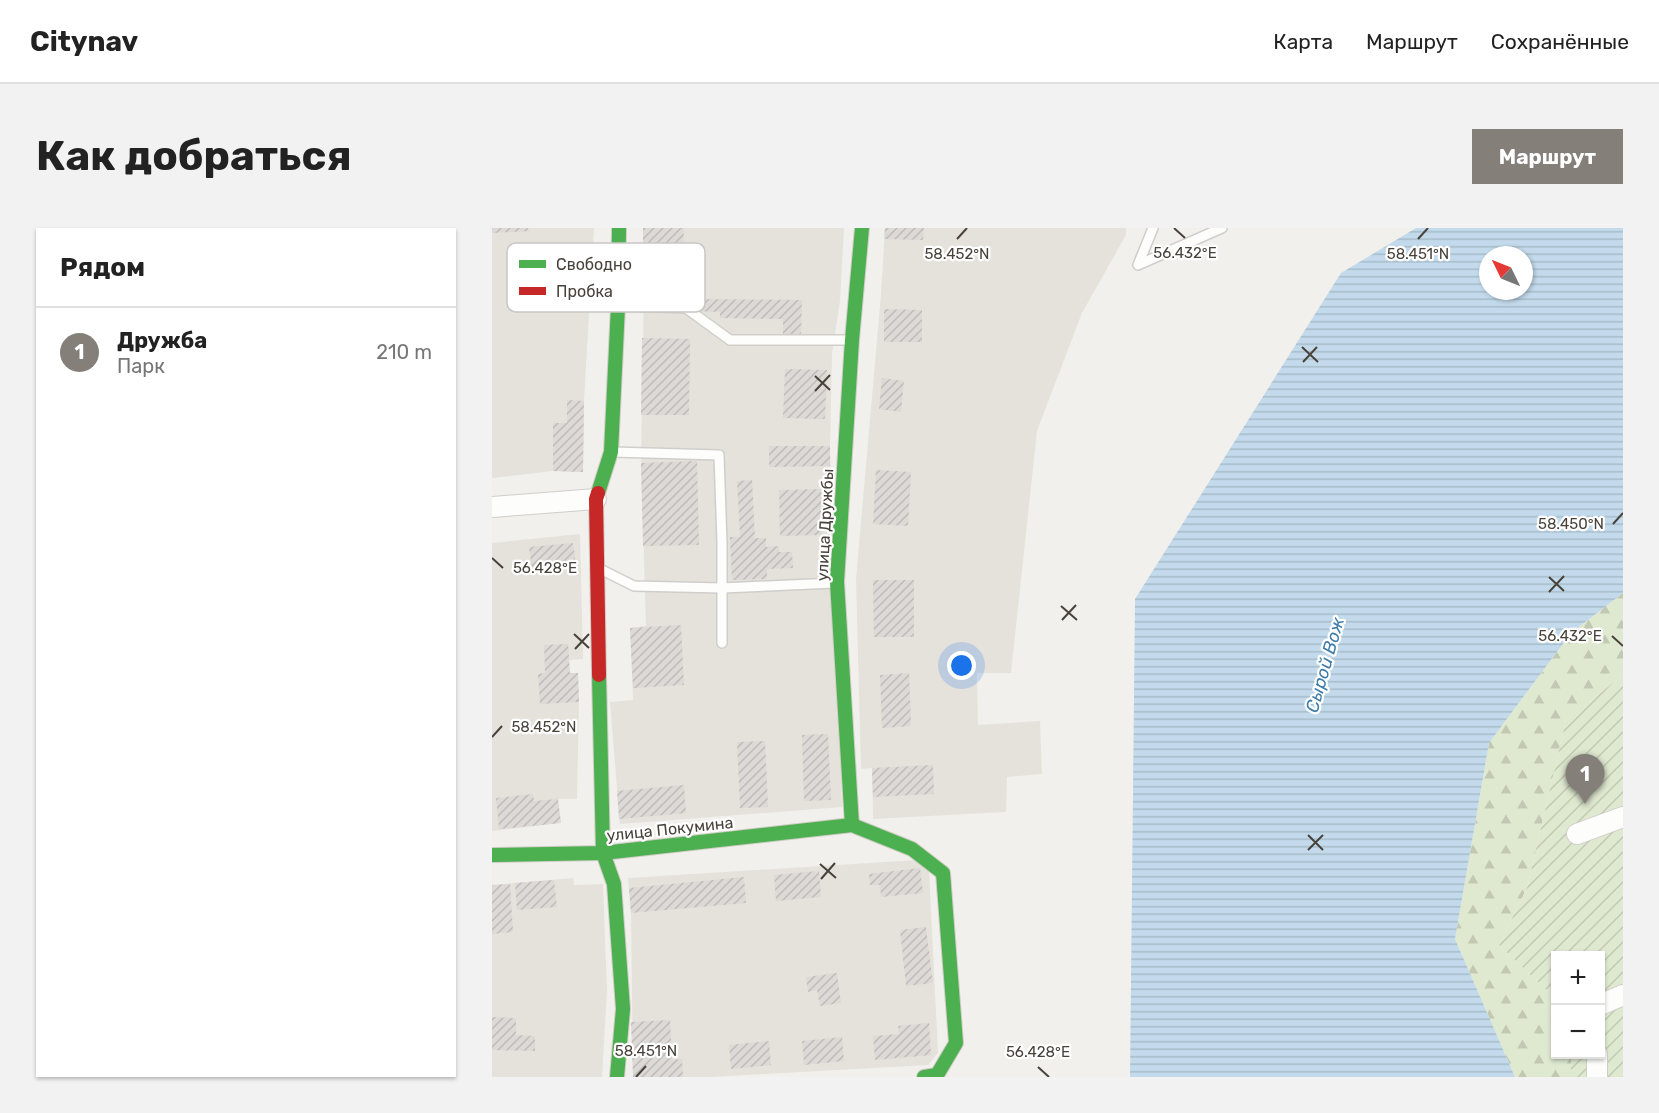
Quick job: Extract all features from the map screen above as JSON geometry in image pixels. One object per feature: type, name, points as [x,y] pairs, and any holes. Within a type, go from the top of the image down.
[{"type":"street","points":[[619,228],[619,243]]},
{"type":"street","name":"улица Дружбы","points":[[852,825],[837,582],[852,340],[862,228]]},
{"type":"street","points":[[617,1077],[623,1009],[614,884],[603,853],[596,500],[610,452],[618,312]]},
{"type":"street","points":[[492,507],[596,500]]},
{"type":"street","points":[[1577,834],[1623,817]]},
{"type":"street","points":[[852,825],[912,849],[942,873],[956,1043],[936,1076],[924,1077]]},
{"type":"street","name":"улица Покумина","points":[[492,855],[603,853],[852,825]]},
{"type":"street","points":[[1605,1003],[1623,995]]},
{"type":"street","points":[[1597,1059],[1597,1077]]},
{"type":"lane","points":[[1153,228],[1138,264],[1222,228]]},
{"type":"lane","points":[[690,312],[730,340],[852,340]]},
{"type":"lane","points":[[610,452],[719,455],[722,643]]},
{"type":"lane","points":[[598,568],[634,586],[722,588],[837,582]]},
{"type":"shaded area","points":[[492,228],[594,228],[593,243],[507,243],[507,312],[589,312],[583,472],[553,471],[492,478]]},
{"type":"shaded area","points":[[643,228],[844,228],[840,301],[832,354],[830,446],[842,807],[620,824],[610,702],[633,700],[630,628],[646,626],[641,463],[644,312],[705,312],[705,243],[643,243]]},
{"type":"shaded area","points":[[885,228],[1126,228],[1126,235],[1082,313],[1037,431],[1011,673],[977,673],[978,725],[1040,721],[1042,774],[1007,777],[1006,812],[873,819],[872,768],[861,769],[856,579]]},
{"type":"shaded area","points":[[580,534],[583,659],[569,660],[570,673],[578,673],[577,799],[558,799],[561,823],[492,831],[492,543]]},
{"type":"shaded area","points":[[917,860],[929,870],[938,1053],[928,1065],[711,1077],[633,1077],[631,913],[628,878]]},
{"type":"shaded area","points":[[573,878],[574,885],[603,884],[607,991],[602,1077],[492,1077],[492,885]]},
{"type":"green space","points":[[1623,593],[1623,675],[1566,720],[1527,888],[1499,945],[1551,994],[1551,1059],[1571,1059],[1571,1077],[1515,1077],[1455,939],[1489,743],[1571,633]]},
{"type":"green space","points":[[1623,675],[1623,1077],[1571,1077],[1571,1059],[1605,1059],[1605,951],[1551,951],[1551,994],[1499,945],[1527,888],[1566,720]]},
{"type":"water","name":"Сырой Вож","points":[[1416,228],[1623,228],[1623,593],[1571,633],[1489,743],[1455,939],[1515,1077],[1130,1077],[1135,599],[1341,273]]},
{"type":"building","points":[[492,228],[528,228],[529,231],[492,233]]},
{"type":"building","points":[[643,228],[684,228],[683,243],[643,243]]},
{"type":"building","points":[[885,228],[924,228],[923,240],[884,239]]},
{"type":"building","points":[[705,299],[802,300],[801,335],[783,334],[783,319],[720,318],[720,312],[705,311]]},
{"type":"building","points":[[884,309],[922,310],[922,342],[884,342]]},
{"type":"building","points":[[642,338],[690,339],[689,415],[641,415]]},
{"type":"building","points":[[785,369],[827,370],[825,419],[783,418]]},
{"type":"building","points":[[882,378],[904,381],[901,412],[879,409]]},
{"type":"building","points":[[567,400],[584,401],[583,472],[553,471],[553,423],[567,423]]},
{"type":"building","points":[[769,446],[830,446],[830,466],[769,467]]},
{"type":"building","points":[[697,461],[699,545],[643,546],[641,463]]},
{"type":"building","points":[[876,470],[911,472],[908,526],[873,524]]},
{"type":"building","points":[[752,480],[755,538],[766,538],[766,547],[779,546],[779,552],[792,552],[793,568],[767,569],[767,579],[732,580],[730,537],[740,537],[737,481]]},
{"type":"building","points":[[821,489],[822,535],[780,536],[779,490]]},
{"type":"building","points":[[573,543],[576,564],[532,569],[529,547]]},
{"type":"building","points":[[873,580],[914,580],[914,637],[874,637]]},
{"type":"building","points":[[681,625],[684,685],[633,688],[630,628]]},
{"type":"building","points":[[568,644],[570,673],[578,673],[579,702],[540,704],[538,674],[545,673],[544,645]]},
{"type":"building","points":[[909,673],[911,726],[882,728],[880,675]]},
{"type":"building","points":[[828,734],[831,800],[804,801],[802,735]]},
{"type":"building","points":[[765,741],[768,807],[740,808],[737,742]]},
{"type":"building","points":[[933,765],[934,794],[873,797],[872,768]]},
{"type":"building","points":[[684,785],[686,813],[619,819],[617,791]]},
{"type":"building","points":[[533,794],[534,801],[558,799],[561,823],[499,829],[496,798]]},
{"type":"building","points":[[920,868],[923,893],[881,897],[880,885],[870,885],[869,874]]},
{"type":"building","points":[[819,871],[821,897],[776,901],[774,875]]},
{"type":"building","points":[[744,877],[746,903],[631,913],[629,888]]},
{"type":"building","points":[[554,880],[557,907],[517,910],[515,883]]},
{"type":"building","points":[[510,884],[513,932],[492,934],[492,885]]},
{"type":"building","points":[[926,927],[933,983],[906,986],[900,930]]},
{"type":"building","points":[[837,973],[841,1003],[820,1006],[817,990],[808,992],[806,977]]},
{"type":"building","points":[[492,1017],[516,1018],[516,1035],[535,1036],[535,1051],[492,1050]]},
{"type":"building","points":[[670,1020],[672,1060],[682,1059],[683,1077],[633,1077],[631,1022]]},
{"type":"building","points":[[929,1023],[931,1055],[875,1060],[873,1036],[899,1034],[898,1026]]},
{"type":"building","points":[[842,1037],[844,1061],[804,1065],[802,1041]]},
{"type":"building","points":[[769,1041],[771,1065],[731,1069],[729,1045]]},
{"type":"traffic: fast","points":[[619,228],[619,243]]},
{"type":"traffic: fast","points":[[852,825],[837,582],[852,340],[862,228]]},
{"type":"traffic: fast","points":[[598,493],[611,452],[618,312]]},
{"type":"traffic: fast","points":[[599,675],[603,853],[614,884],[623,1009],[617,1077]]},
{"type":"traffic: fast","points":[[492,855],[603,853],[852,825],[912,849],[943,873],[956,1043],[937,1075],[924,1077]]},
{"type":"traffic: jam","points":[[598,493],[596,499],[599,675]]},
{"type":"place","name":"Дружба","points":[[1585,804]]}]
